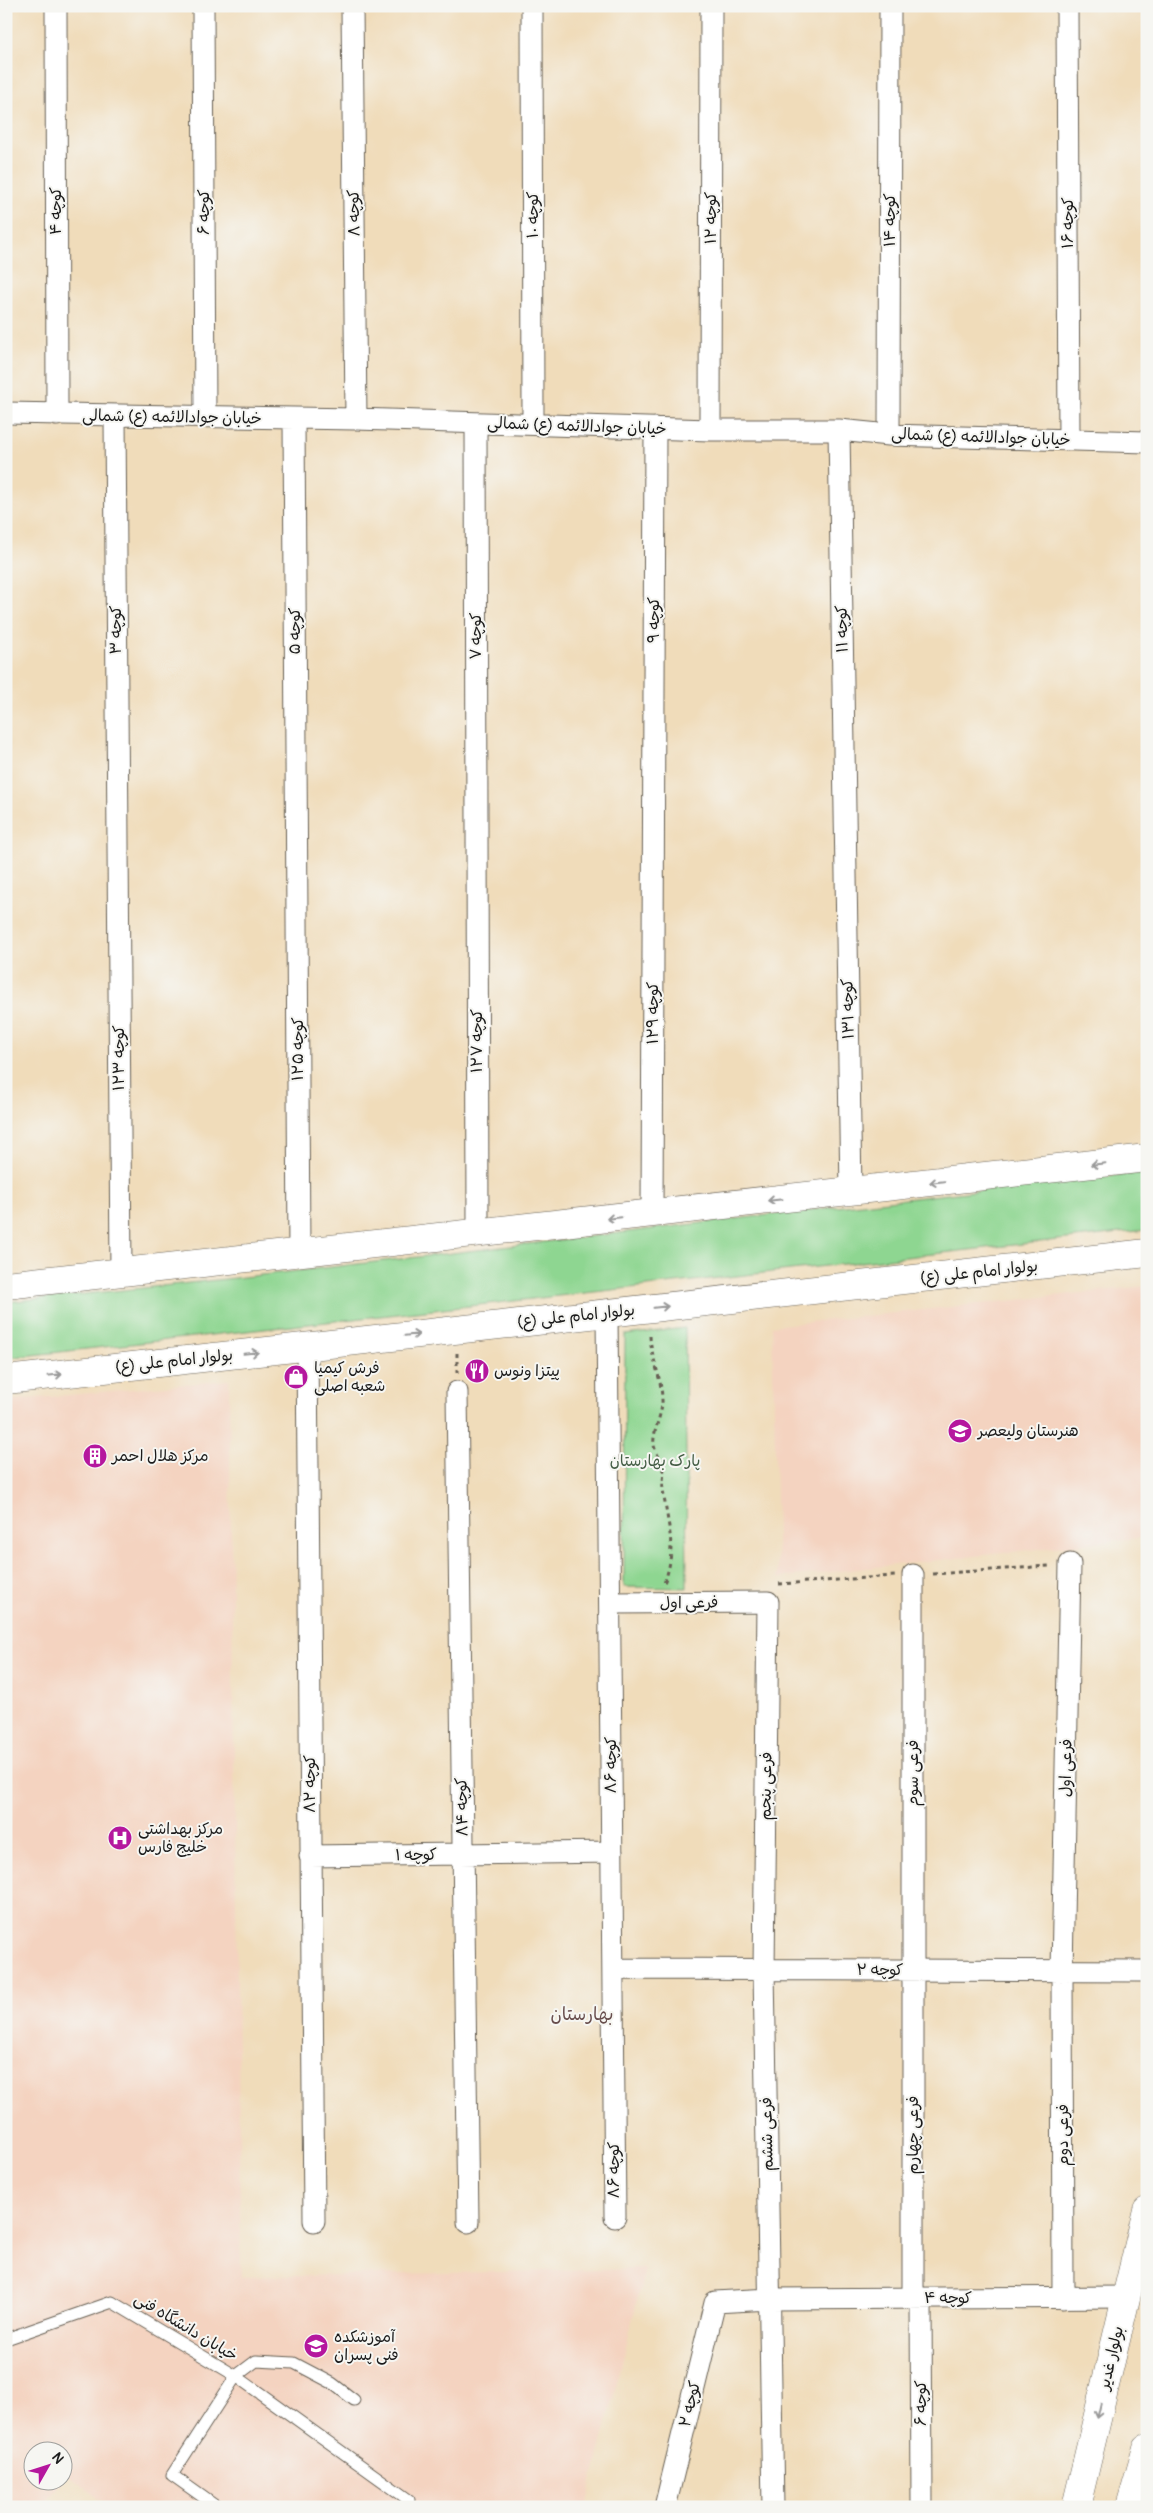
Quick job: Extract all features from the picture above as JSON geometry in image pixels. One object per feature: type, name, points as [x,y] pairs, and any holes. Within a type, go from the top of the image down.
[{"type":"main road","points":[[6,1285],[1147,1158]]},
{"type":"main road","name":"بولوار امام علی (ع)","points":[[6,1380],[1147,1253]]},
{"type":"main road","name":"بولوار غدیر","points":[[1076,2507],[1147,2210]]},
{"type":"main road","points":[[1130,2507],[1147,2448]]},
{"type":"street","name":"کوچه ۴","points":[[56,6],[57,415]]},
{"type":"street","name":"کوچه ۶","points":[[203,6],[205,417]]},
{"type":"street","name":"کوچه ۸","points":[[352,6],[356,419]]},
{"type":"street","name":"کوچه ۱۰","points":[[532,6],[534,424]]},
{"type":"street","name":"کوچه ۱۲","points":[[710,430],[711,6]]},
{"type":"street","name":"کوچه ۱۴","points":[[890,6],[890,435]]},
{"type":"street","name":"کوچه ۱۶","points":[[1066,6],[1069,440]]},
{"type":"street","name":"خیابان جوادالائمه (ع) شمالی","points":[[6,413],[356,419],[710,430],[839,430],[890,435],[1147,442]]},
{"type":"street","name":"کوچه ۳","points":[[115,416],[118,844]]},
{"type":"street","name":"کوچه ۵","points":[[294,418],[296,844]]},
{"type":"street","name":"کوچه ۷","points":[[476,423],[477,850]]},
{"type":"street","name":"کوچه ۹","points":[[654,812],[655,428]]},
{"type":"street","name":"کوچه ۱۱","points":[[839,430],[845,827]]},
{"type":"street","name":"کوچه ۱۲۹","points":[[652,1214],[654,812]]},
{"type":"street","name":"کوچه ۱۳۱","points":[[845,827],[851,1192]]},
{"type":"street","name":"کوچه ۱۲۳","points":[[118,844],[121,1273]]},
{"type":"street","name":"کوچه ۱۲۵","points":[[296,844],[299,1253]]},
{"type":"street","name":"کوچه ۱۲۷","points":[[477,850],[478,1233]]},
{"type":"street","name":"کوچه ۸۶","points":[[607,1313],[615,2216]]},
{"type":"street","name":"کوچه ۸۲","points":[[307,1346],[314,2222]]},
{"type":"street","name":"کوچه ۸۴","points":[[457,1392],[468,2222]]},
{"type":"street","name":"فرعی اول","points":[[1062,1971],[1070,1564]]},
{"type":"street","name":"فرعی سوم","points":[[912,1971],[913,1575]]},
{"type":"street","name":"فرعی اول","points":[[610,1603],[768,1602]]},
{"type":"street","name":"فرعی پنجم","points":[[764,1970],[768,1602]]},
{"type":"street","name":"کوچه ۱","points":[[310,1856],[612,1852]]},
{"type":"street","name":"کوچه ۲","points":[[613,1969],[1147,1971]]},
{"type":"street","name":"فرعی ششم","points":[[764,1970],[770,2299]]},
{"type":"street","name":"فرعی چهارم","points":[[912,1971],[917,2298]]},
{"type":"street","name":"فرعی دوم","points":[[1062,1971],[1064,2298]]},
{"type":"street","name":"کوچه ۶","points":[[917,2298],[922,2507]]},
{"type":"street","name":"کوچه ۴","points":[[715,2302],[770,2299],[1126,2298]]},
{"type":"street","points":[[770,2299],[773,2507]]},
{"type":"street","name":"کوچه ۲","points":[[666,2507],[715,2302]]},
{"type":"lane","name":"خیابان دانشگاه فنی","points":[[6,2339],[112,2302],[236,2376],[409,2500],[404,2507]]},
{"type":"lane","name":"خیابان دانشگاه فنی","points":[[218,2507],[172,2475],[236,2376],[256,2361],[294,2363],[332,2384],[354,2400]]},
{"type":"path","points":[[457,1330],[457,1392]]},
{"type":"path","points":[[650,1336],[652,1355],[662,1388],[662,1403],[654,1444],[663,1467],[664,1504],[673,1542],[672,1560],[661,1591],[660,1603]]},
{"type":"shaded area","name":"هنرستان ولیعصر","points":[[1147,1286],[1147,1537],[778,1578],[772,1326]]},
{"type":"shaded area","points":[[229,1380],[241,2277],[645,2269],[586,2507],[110,2507],[72,2478],[72,2440],[22,2440],[22,2490],[54,2490],[42,2507],[6,2507],[6,1401]]},
{"type":"green space","points":[[1147,1172],[1147,1230],[6,1358],[6,1302],[291,1272]]},
{"type":"green space","name":"پارک بهارستان","points":[[685,1328],[687,1588],[624,1587],[625,1335]]},
{"type":"place","name":"پیتزا ونوس","points":[[477,1371]]},
{"type":"place","name":"فرش کیمیا شعبه اصلی","points":[[296,1377]]},
{"type":"place","name":"هنرستان ولیعصر","points":[[960,1431]]},
{"type":"place","name":"مرکز هلال احمر","points":[[95,1456]]},
{"type":"place","name":"مرکز بهداشتی خلیج فارس","points":[[120,1838]]},
{"type":"place","name":"آموزشکده فنی پسران","points":[[316,2346]]},
{"type":"district","name":"بهارستان","points":[[582,2014]]}]
